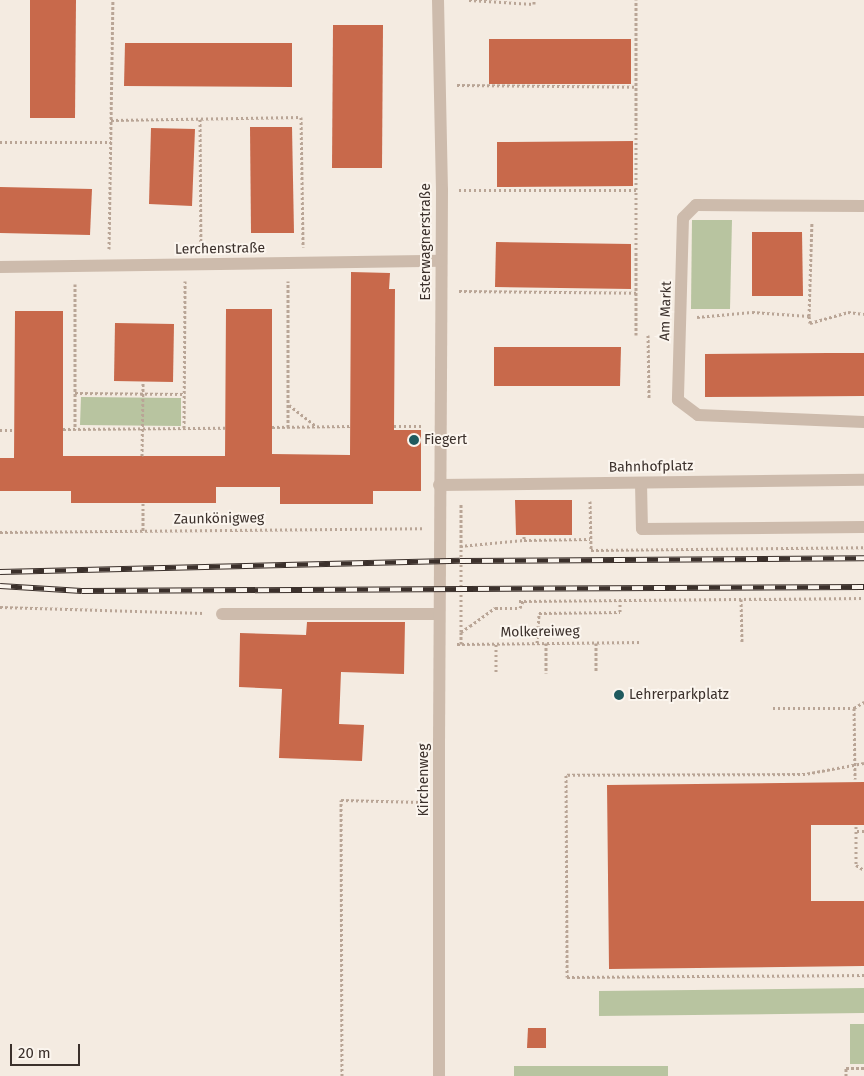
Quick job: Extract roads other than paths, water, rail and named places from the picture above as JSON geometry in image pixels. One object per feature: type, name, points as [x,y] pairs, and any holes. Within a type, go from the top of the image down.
[{"type":"street","name":"Esterwagnerstraße","points":[[438,0],[442,190],[439,485]]},
{"type":"street","name":"Am Markt","points":[[864,206],[696,205],[683,218],[678,400],[698,415],[864,422]]},
{"type":"street","name":"Lerchenstraße","points":[[0,267],[441,261]]},
{"type":"street","name":"Bahnhofplatz","points":[[439,485],[864,480]]},
{"type":"street","points":[[642,482],[642,529],[864,527]]},
{"type":"street","name":"Kirchenweg","points":[[439,485],[439,1076]]},
{"type":"street","points":[[222,614],[438,614]]},
{"type":"railway","points":[[0,572],[460,561],[864,558]]},
{"type":"railway","points":[[0,586],[82,591],[864,587]]},
{"type":"place","name":"Fiegert","points":[[414,440]]},
{"type":"place","name":"Lehrerparkplatz","points":[[619,695]]}]
